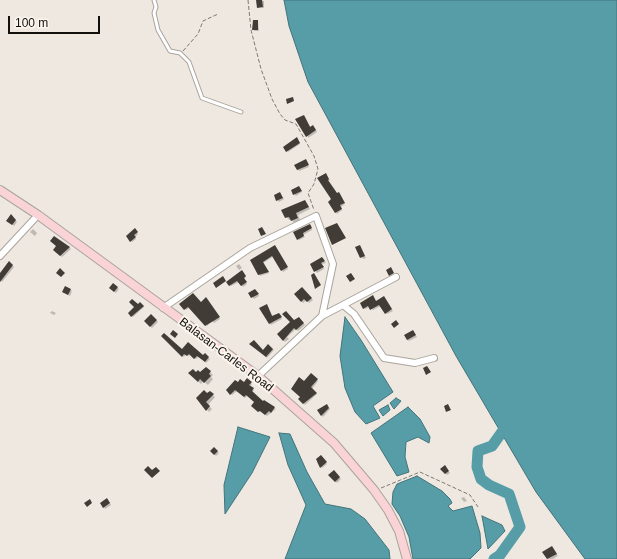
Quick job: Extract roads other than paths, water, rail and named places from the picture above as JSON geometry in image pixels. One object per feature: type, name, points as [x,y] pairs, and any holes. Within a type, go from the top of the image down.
[{"type":"main road","name":"Balasan-Carles Road","points":[[0,190],[38,215],[163,308],[258,376],[334,443],[374,490],[388,510],[399,531],[407,559]]},
{"type":"street","points":[[0,256],[38,215]]},
{"type":"street","points":[[163,308],[250,248],[316,216],[333,264],[322,316]]},
{"type":"street","points":[[258,376],[322,316],[396,277]]},
{"type":"street","points":[[343,305],[354,314],[384,358],[410,363],[434,358]]},
{"type":"lane","points":[[154,0],[156,7],[154,13],[158,30],[170,51],[180,53],[189,62],[202,98],[241,112]]},
{"type":"water","points":[[284,0],[617,0],[617,559],[585,559],[536,492],[456,356],[308,82],[289,26]]},
{"type":"water","points":[[345,317],[393,392],[373,406],[380,418],[366,424],[355,412],[345,388],[340,356]]},
{"type":"water","points":[[396,398],[401,401],[394,409],[390,403]]},
{"type":"water","points":[[388,405],[390,410],[383,416],[379,410]]},
{"type":"water","points":[[408,407],[420,419],[430,437],[429,443],[418,437],[406,442],[405,457],[409,472],[397,476],[371,433]]},
{"type":"water","points":[[238,427],[270,437],[252,473],[225,514],[224,485]]},
{"type":"water","points":[[279,433],[290,434],[307,472],[325,504],[351,509],[365,519],[389,550],[390,559],[285,559],[306,505],[288,465]]},
{"type":"water","points":[[417,476],[442,491],[450,499],[452,503],[448,506],[453,511],[472,506],[480,533],[481,548],[470,559],[413,559],[409,537],[400,516],[392,504],[393,492],[397,484]]},
{"type":"water","points":[[482,516],[502,525],[505,531],[488,549]]},
{"type":"waterway","points":[[494,559],[500,555],[520,527],[509,494],[489,485],[481,479],[477,467],[478,451],[492,446],[502,432]]}]
